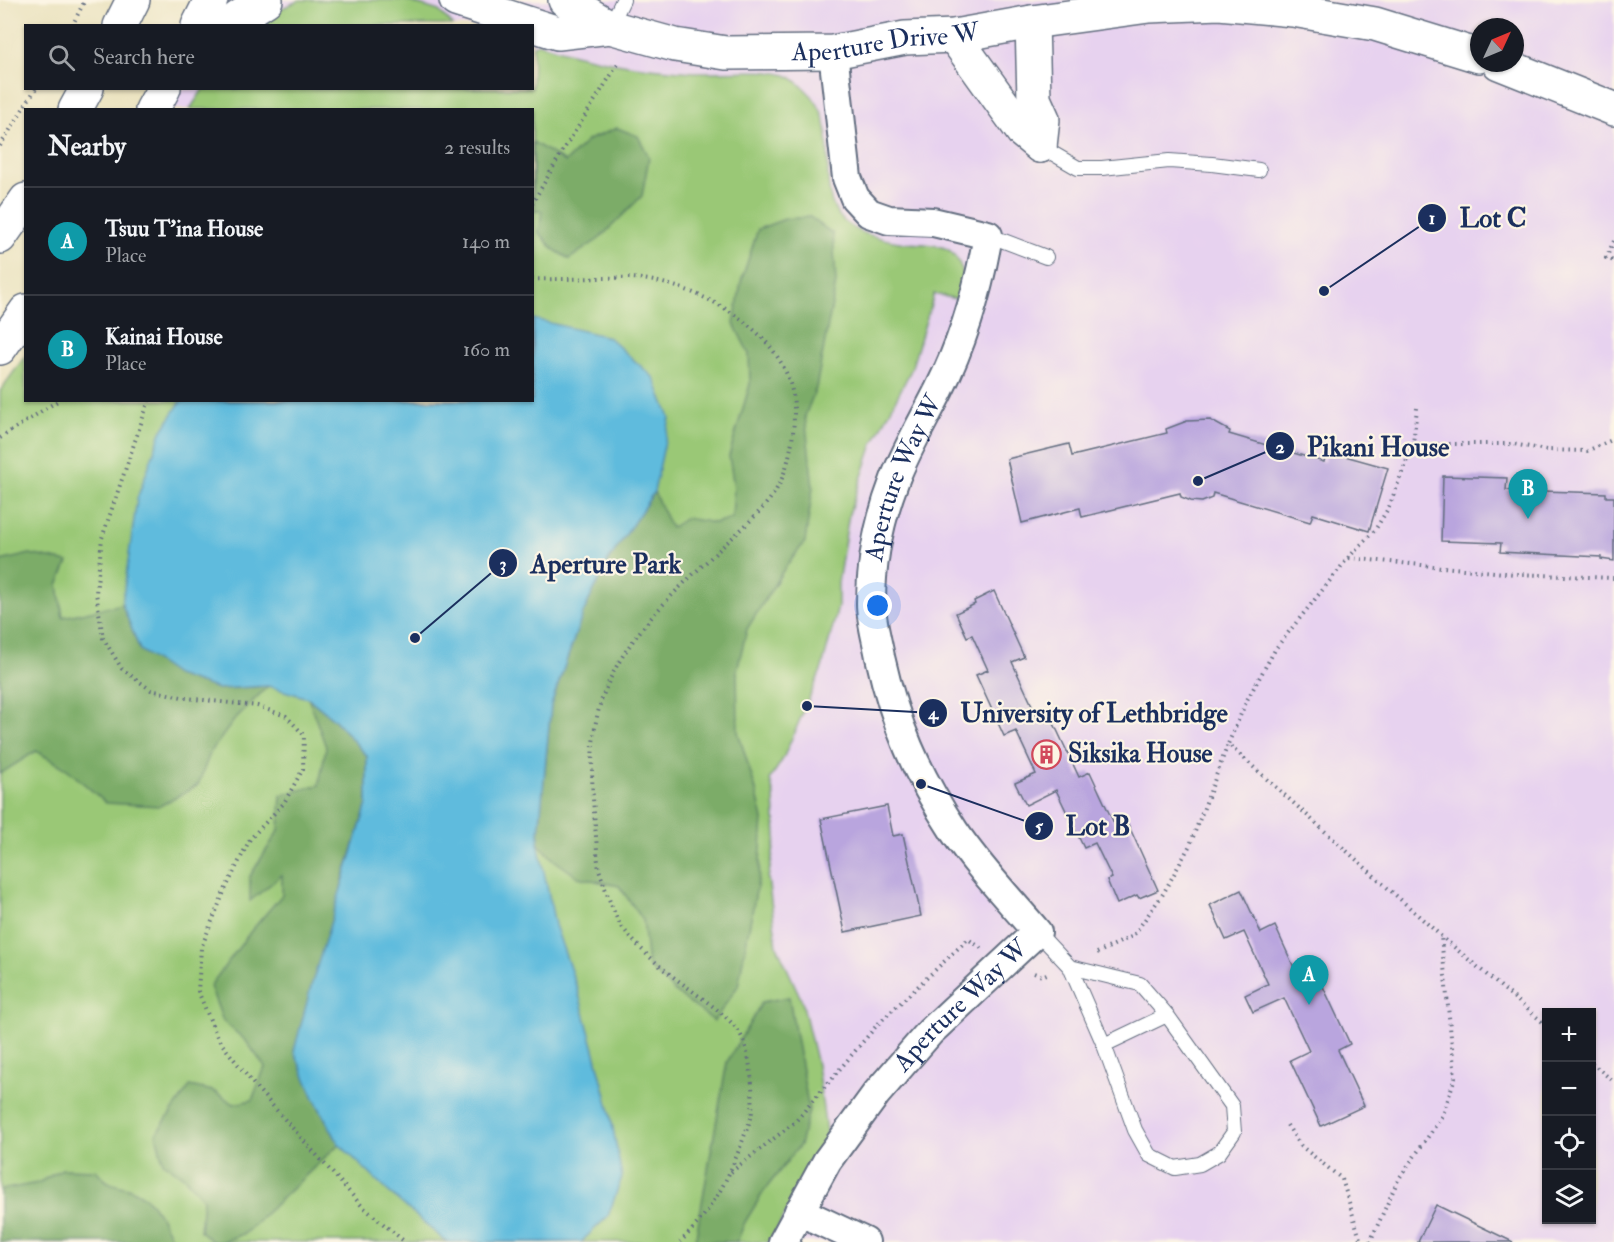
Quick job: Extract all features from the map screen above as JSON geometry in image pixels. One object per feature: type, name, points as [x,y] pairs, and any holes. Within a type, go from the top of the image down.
[{"type":"street","points":[[121,24],[133,0]]},
{"type":"street","points":[[199,24],[211,0]]},
{"type":"street","points":[[231,24],[266,0]]},
{"type":"street","name":"Aperture Drive W","points":[[456,0],[530,24]]},
{"type":"street","name":"Aperture Drive W","points":[[565,0],[616,14],[675,45],[726,53],[833,52],[905,38],[954,36],[1032,22],[1149,6],[1219,3],[1293,10],[1375,24],[1470,53]]},
{"type":"street","name":"Aperture Drive W","points":[[534,25],[558,33],[616,14]]},
{"type":"street","points":[[1032,22],[1034,99],[1043,119],[1041,146]]},
{"type":"street","points":[[954,36],[1023,132],[1041,146]]},
{"type":"street","points":[[833,52],[847,178],[855,198],[869,213],[889,220],[933,222],[988,235]]},
{"type":"street","points":[[1522,72],[1614,109]]},
{"type":"street","points":[[76,108],[86,90]]},
{"type":"street","points":[[153,108],[163,90]]},
{"type":"street","points":[[0,237],[24,203]]},
{"type":"street","name":"Aperture Way W","points":[[783,1242],[827,1161],[876,1094],[930,1032],[1037,932],[955,832],[904,742],[888,692],[871,605],[873,569],[881,523],[894,481],[910,443],[939,390],[958,345],[982,269],[988,235]]},
{"type":"street","points":[[0,348],[24,314]]},
{"type":"street","points":[[799,1211],[865,1242]]},
{"type":"lane","points":[[1041,146],[1078,168],[1102,168],[1169,161],[1258,170]]},
{"type":"lane","points":[[988,235],[1046,257]]},
{"type":"lane","points":[[1037,932],[1070,966],[1104,1045],[1135,1130],[1149,1155],[1175,1168],[1200,1164],[1219,1153],[1234,1131],[1232,1106],[1167,1015],[1140,984],[1070,966]]},
{"type":"lane","points":[[1104,1045],[1167,1015]]},
{"type":"path","points":[[73,24],[85,0]]},
{"type":"path","points":[[534,201],[620,61],[616,14]]},
{"type":"path","points":[[0,146],[35,90]]},
{"type":"path","points":[[1614,241],[1606,258],[1614,261]]},
{"type":"path","points":[[534,279],[633,278],[681,287],[725,310],[759,333],[775,351],[787,373],[794,402],[794,425],[787,464],[772,497],[681,585],[626,651],[604,693],[594,731],[593,796],[599,870],[619,923],[651,958],[718,1010],[740,1032],[752,1070],[751,1117],[731,1173],[702,1221],[680,1242]]},
{"type":"path","points":[[0,438],[56,402]]},
{"type":"path","points":[[148,402],[102,538],[96,593],[103,638],[122,669],[151,690],[186,698],[257,706],[286,716],[304,735],[303,769],[284,803],[250,838],[224,892],[201,948],[198,991],[218,1039],[255,1086],[362,1206],[405,1242]]},
{"type":"path","points":[[1070,966],[1132,936],[1164,894],[1190,845],[1247,700],[1275,648],[1348,558],[1375,530],[1389,507],[1413,444],[1418,408]]},
{"type":"path","points":[[1413,444],[1513,444],[1546,450],[1587,451],[1614,440]]},
{"type":"path","points":[[1348,558],[1515,573],[1614,578]]},
{"type":"path","points":[[1228,744],[1441,936],[1542,1022]]},
{"type":"path","points":[[1370,1242],[1398,1180],[1443,1115],[1455,1077],[1441,936]]},
{"type":"path","points":[[1596,1066],[1614,1082]]},
{"type":"path","points":[[1287,1125],[1301,1146],[1342,1179],[1361,1242]]},
{"type":"shaded area","points":[[207,0],[1614,0],[1614,1242],[0,1242],[0,398],[24,400],[24,402],[534,402],[534,108],[154,108],[164,90],[534,90],[534,24],[195,24]]},
{"type":"green space","points":[[300,0],[404,0],[439,11],[452,24],[259,24],[271,13]]},
{"type":"green space","points":[[538,43],[595,59],[655,69],[695,72],[770,72],[792,78],[817,104],[825,121],[829,193],[835,208],[845,222],[865,234],[905,243],[930,244],[945,248],[954,254],[964,276],[965,289],[961,300],[934,294],[911,370],[873,444],[849,514],[838,583],[838,607],[822,668],[783,759],[770,779],[774,796],[776,838],[768,878],[777,946],[802,1001],[817,1065],[827,1138],[770,1242],[0,1242],[0,391],[24,357],[24,402],[534,402],[534,108],[191,108],[202,90],[534,90],[534,45]]},
{"type":"green space","points":[[617,128],[638,136],[649,157],[642,196],[599,239],[569,259],[553,249],[539,232],[542,211],[534,211],[534,143],[565,162],[588,140]]},
{"type":"green space","points":[[810,217],[833,234],[836,283],[816,388],[805,416],[813,487],[805,542],[784,569],[747,629],[737,670],[738,732],[763,819],[759,876],[738,986],[714,1021],[676,993],[648,966],[643,920],[619,886],[578,877],[554,860],[538,843],[551,705],[583,613],[608,561],[654,492],[671,528],[686,518],[715,523],[732,518],[734,487],[729,456],[750,384],[749,354],[734,324],[741,282],[758,229],[785,219]]},
{"type":"green space","points":[[30,554],[68,562],[58,585],[63,617],[122,604],[140,650],[218,689],[268,686],[235,719],[210,753],[198,785],[160,806],[106,803],[67,769],[36,751],[0,774],[0,561]]},
{"type":"green space","points":[[308,698],[335,720],[367,756],[367,804],[342,883],[314,1098],[339,1144],[245,1233],[222,1242],[213,1242],[200,1231],[203,1199],[185,1178],[163,1162],[156,1134],[190,1086],[213,1091],[234,1104],[252,1100],[265,1067],[246,1041],[223,1021],[210,986],[251,931],[282,895],[282,875],[250,901],[250,876],[279,830],[281,795],[319,785],[326,747]]},
{"type":"green space","points":[[789,997],[809,1110],[800,1145],[764,1191],[745,1222],[737,1242],[695,1242],[727,1062],[762,1002]]},
{"type":"green space","points":[[62,1169],[96,1170],[110,1183],[140,1194],[158,1212],[173,1242],[0,1242],[0,1190],[38,1183]]},
{"type":"water","points":[[534,319],[608,337],[654,378],[670,418],[654,492],[608,561],[583,613],[551,705],[538,843],[555,925],[578,991],[610,1112],[622,1177],[608,1216],[581,1242],[449,1242],[444,1240],[392,1195],[339,1144],[314,1098],[294,1051],[312,983],[367,804],[367,756],[335,720],[308,698],[268,686],[218,689],[176,675],[140,650],[122,604],[137,499],[161,432],[180,402],[534,402]]},
{"type":"building","points":[[1210,420],[1230,431],[1229,434],[1324,462],[1327,451],[1388,468],[1369,531],[1313,514],[1310,522],[1213,493],[1212,498],[1202,502],[1181,497],[1180,493],[1082,517],[1080,508],[1022,523],[1007,459],[1069,444],[1072,456],[1167,433],[1166,429],[1187,421]]},
{"type":"building","points":[[1443,476],[1507,478],[1506,490],[1606,493],[1606,497],[1614,497],[1614,561],[1601,559],[1601,557],[1500,552],[1501,543],[1441,541]]},
{"type":"building","name":"Siksika House","points":[[994,591],[1024,657],[1012,662],[1038,718],[1049,713],[1079,777],[1090,772],[1117,830],[1128,824],[1158,890],[1139,898],[1137,895],[1117,904],[1107,880],[1112,878],[1095,843],[1084,848],[1056,790],[1026,805],[1015,783],[1036,774],[1016,731],[1004,736],[976,675],[988,670],[972,635],[967,637],[956,613]]},
{"type":"building","points":[[887,806],[893,836],[903,834],[921,916],[845,932],[821,819]]},
{"type":"building","points":[[1241,890],[1261,933],[1275,926],[1302,985],[1319,978],[1350,1044],[1338,1050],[1364,1106],[1321,1126],[1290,1060],[1309,1051],[1284,998],[1253,1012],[1245,995],[1268,984],[1244,932],[1226,940],[1210,905]]},
{"type":"building","points":[[1436,1205],[1513,1242],[1418,1242]]},
{"type":"place","name":"Lot C","points":[[1324,291]]},
{"type":"place","name":"Pikani House","points":[[1198,481]]},
{"type":"place","name":"Kainai House","points":[[1528,519]]},
{"type":"place","name":"Aperture Park","points":[[415,638]]},
{"type":"place","name":"University of Lethbridge","points":[[807,706]]},
{"type":"place","name":"Siksika House","points":[[1047,754]]},
{"type":"place","name":"Lot B","points":[[921,784]]},
{"type":"place","name":"Tsuu T'ina House","points":[[1309,1005]]}]
